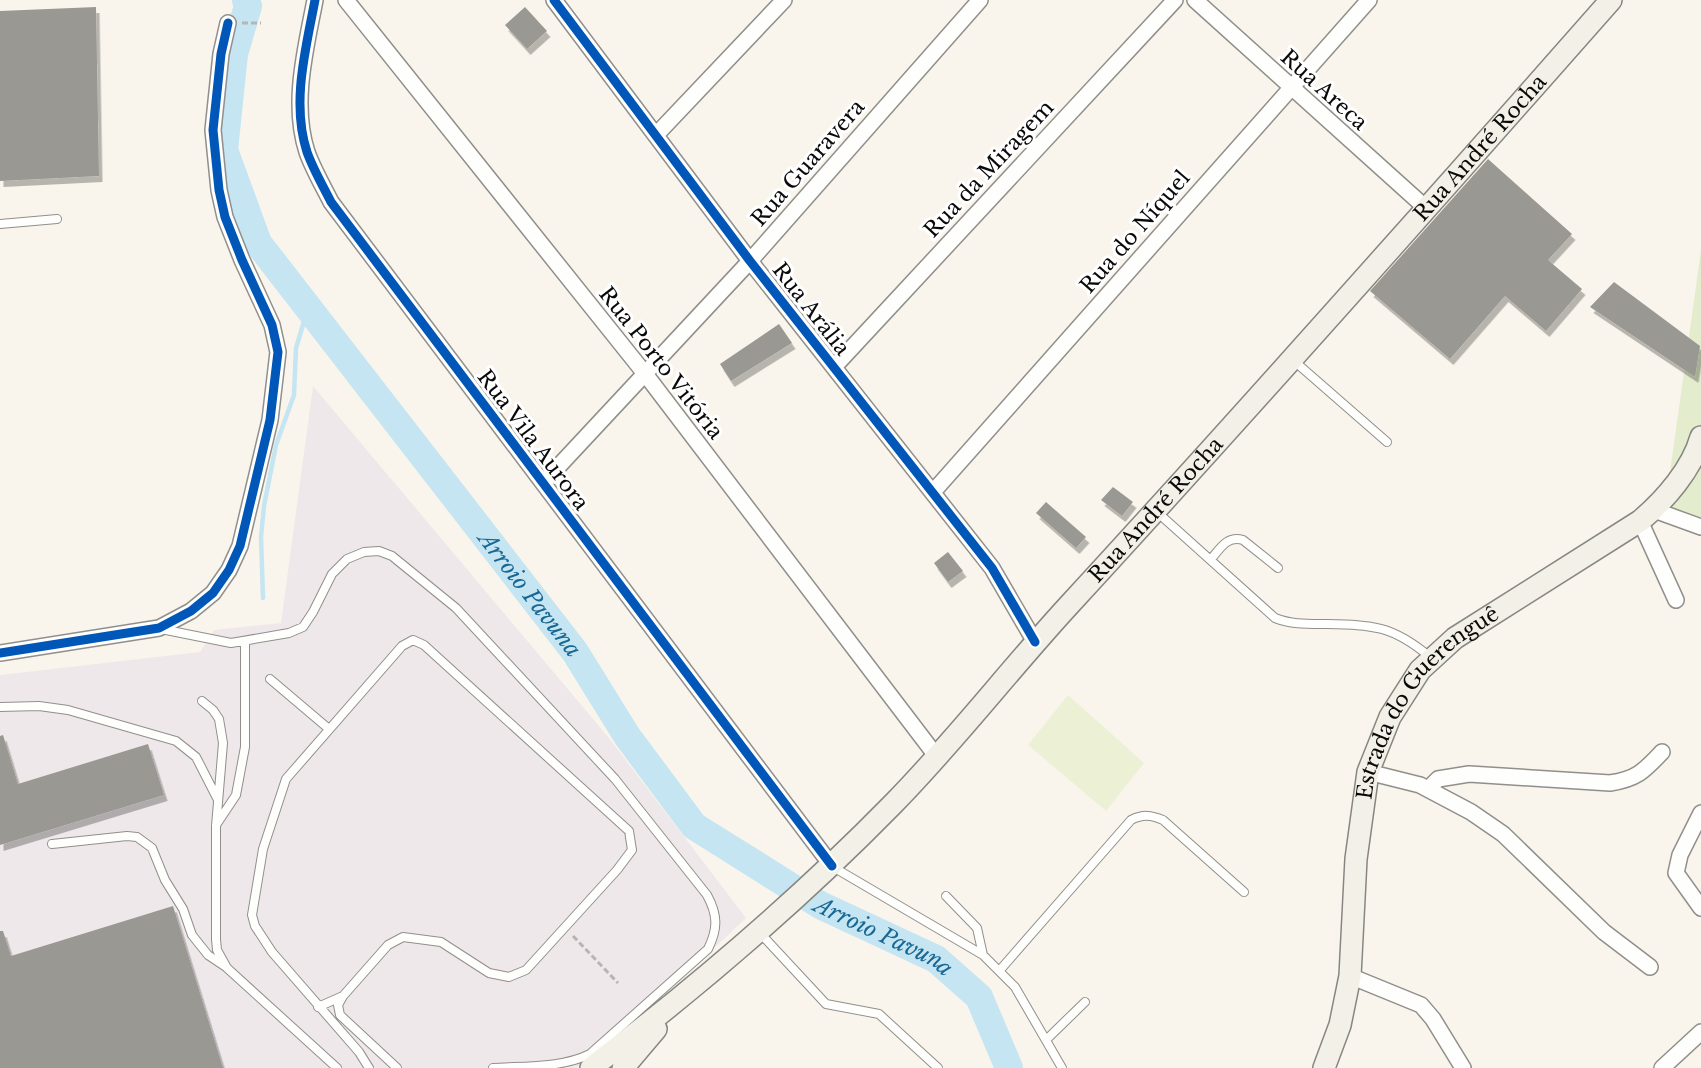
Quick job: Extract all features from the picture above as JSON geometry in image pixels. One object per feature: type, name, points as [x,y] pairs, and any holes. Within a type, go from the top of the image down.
[{"type":"main road","name":"Rua André Rocha","points":[[591,1068],[681,999],[829,868],[937,757],[1035,642],[1427,209],[1611,0]]},
{"type":"main road","name":"Estrada do Guerenguê","points":[[1324,1068],[1340,1025],[1350,976],[1356,859],[1368,772],[1390,717],[1415,676],[1431,658],[1479,621],[1647,516],[1689,462],[1701,437]]},
{"type":"main road","name":"Rua André Rocha","points":[[623,1068],[681,999]]},
{"type":"street","name":"Rua Vila Aurora","points":[[315,0],[303,62],[300,109],[307,152],[331,202],[829,868]]},
{"type":"street","name":"Rua Porto Vitória","points":[[346,0],[646,375],[937,757]]},
{"type":"street","points":[[656,135],[784,0]]},
{"type":"street","name":"Rua Guaravera","points":[[543,483],[750,261],[980,0]]},
{"type":"street","name":"Rua da Miragem","points":[[834,367],[1175,0]]},
{"type":"street","name":"Rua Areca","points":[[1195,0],[1427,209]]},
{"type":"street","name":"Rua do Níquel","points":[[933,492],[1369,0]]},
{"type":"street","name":"Rua Arália","points":[[563,4],[656,135],[750,261],[992,568],[1035,642]]},
{"type":"street","points":[[0,653],[159,628],[191,611],[213,593],[230,570],[240,546],[270,420],[277,373],[276,338],[225,217],[216,172],[213,130],[220,54],[228,23]]},
{"type":"street","points":[[1676,600],[1647,516],[1701,526]]},
{"type":"street","points":[[1428,789],[1438,779],[1469,774],[1610,783],[1625,781],[1644,770],[1662,752]]},
{"type":"street","points":[[1368,772],[1428,789],[1471,812],[1503,834],[1604,932],[1650,967]]},
{"type":"street","points":[[1701,813],[1680,855],[1676,873],[1701,908]]},
{"type":"street","points":[[1350,976],[1421,1005],[1433,1018],[1463,1068]]},
{"type":"street","points":[[1662,1068],[1701,1032]]},
{"type":"lane","points":[[0,224],[57,219]]},
{"type":"lane","points":[[1292,359],[1388,442]]},
{"type":"lane","points":[[1156,511],[1275,618],[1297,624],[1371,625],[1399,634],[1431,658]]},
{"type":"lane","points":[[1211,559],[1229,539],[1235,537],[1243,540],[1278,568]]},
{"type":"lane","points":[[159,628],[218,641],[245,642],[289,633],[303,627],[314,612],[332,574],[347,559],[364,552],[379,551],[392,556],[456,608],[615,778],[707,896],[715,909],[716,922],[716,934],[708,949],[590,1054],[578,1061],[546,1066],[493,1068]]},
{"type":"lane","points":[[369,1068],[360,1052],[272,952],[255,926],[252,915],[263,849],[286,779],[407,641],[413,640],[424,645],[629,831],[632,850],[526,970],[509,977],[489,973],[441,942],[403,937],[388,945],[338,1002],[340,1015],[396,1068]]},
{"type":"lane","points":[[216,826],[236,795],[245,747],[245,642]]},
{"type":"lane","points":[[270,680],[329,729]]},
{"type":"lane","points":[[202,701],[213,710],[219,719],[224,743],[216,826],[216,939],[217,950],[227,968]]},
{"type":"lane","points":[[0,707],[39,706],[79,712],[176,741],[196,758],[218,802]]},
{"type":"lane","points":[[1000,970],[1131,820],[1138,816],[1154,816],[1163,820],[1244,892]]},
{"type":"lane","points":[[52,844],[127,836],[137,837],[145,842],[152,848],[165,880],[183,909],[192,935],[208,955],[227,968],[335,1066],[345,1068]]},
{"type":"lane","points":[[829,868],[983,955],[1000,970],[1025,1002],[1062,1068]]},
{"type":"lane","points":[[946,896],[977,928],[983,955]]},
{"type":"lane","points":[[757,930],[826,1004],[879,1014],[938,1068]]},
{"type":"lane","points":[[318,1006],[343,996]]},
{"type":"lane","points":[[1046,1040],[1085,1002]]},
{"type":"path","points":[[565,928],[618,983]]},
{"type":"shaded area","points":[[313,386],[609,738],[746,918],[597,1058],[576,1068],[0,1068],[0,675],[200,652],[214,630],[281,623]]},
{"type":"green space","points":[[1701,250],[1701,523],[1665,508]]},
{"type":"green space","points":[[1068,695],[1144,763],[1106,811],[1028,745]]},
{"type":"building","points":[[96,7],[99,176],[0,181],[0,11]]},
{"type":"building","points":[[525,7],[547,31],[527,49],[505,25]]},
{"type":"building","points":[[1488,159],[1572,234],[1548,260],[1582,289],[1546,331],[1505,296],[1450,359],[1370,291]]},
{"type":"building","points":[[1614,282],[1700,346],[1695,377],[1590,307]]},
{"type":"building","points":[[779,324],[792,343],[731,381],[720,364]]},
{"type":"building","points":[[1113,487],[1133,502],[1122,516],[1101,500]]},
{"type":"building","points":[[1046,502],[1086,537],[1076,548],[1036,513]]},
{"type":"building","points":[[948,552],[963,571],[948,582],[934,563]]},
{"type":"building","points":[[3,735],[18,784],[148,744],[164,795],[0,845],[0,736]]},
{"type":"building","points":[[173,906],[223,1068],[0,1068],[0,931],[3,931],[11,956]]},
{"type":"waterway","name":"Arroio Pavuna","points":[[246,0],[248,6],[234,54],[224,150],[258,243],[575,652],[627,736],[694,826],[820,905],[936,959],[979,997],[1009,1068]]},
{"type":"waterway","points":[[263,598],[261,537],[264,506],[276,445],[294,395],[296,348],[308,308]]},
{"type":"cycle path","points":[[315,0],[304,56],[300,114],[307,152],[331,202],[832,866]]},
{"type":"cycle path","points":[[554,0],[750,261],[992,568],[1035,642]]},
{"type":"cycle path","points":[[0,653],[159,628],[191,611],[213,593],[229,570],[240,546],[270,420],[278,352],[272,325],[225,217],[219,190],[213,130],[221,54],[228,23]]}]
